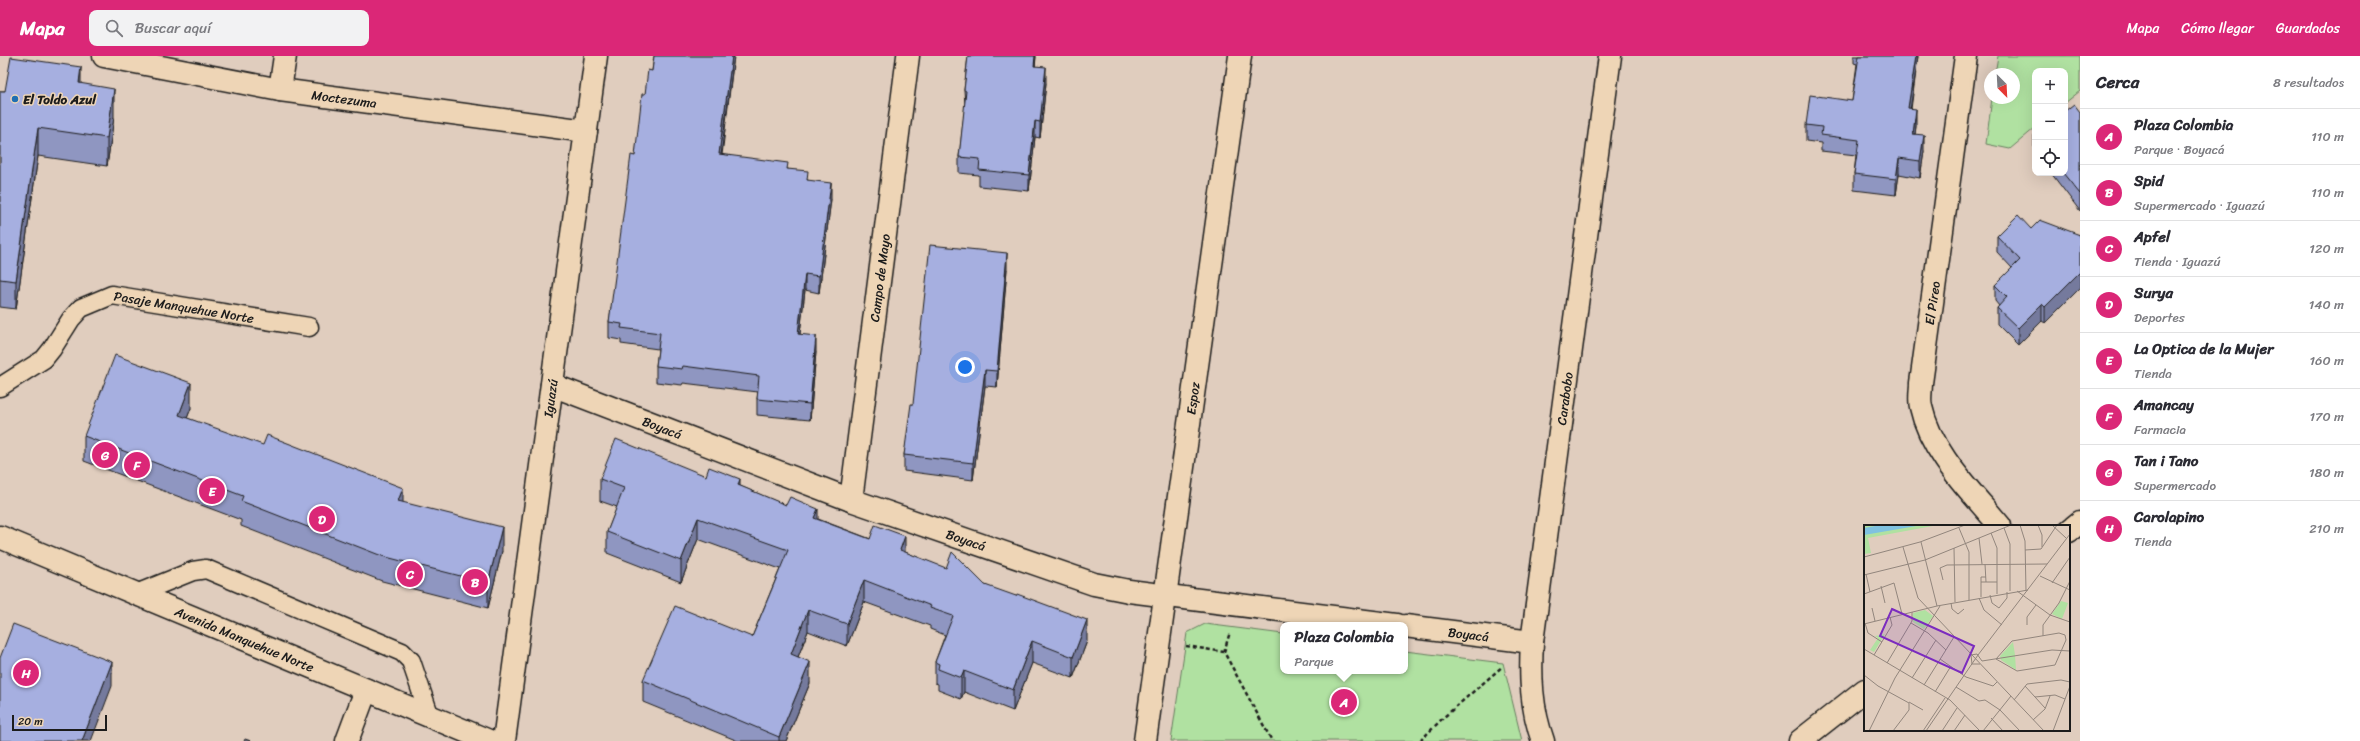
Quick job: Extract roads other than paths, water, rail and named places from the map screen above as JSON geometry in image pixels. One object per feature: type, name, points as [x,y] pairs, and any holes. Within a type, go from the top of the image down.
[{"type":"street","name":"Moctezuma","points":[[104,56],[280,90],[586,131]]},
{"type":"street","points":[[280,90],[284,56]]},
{"type":"street","name":"Iguazú","points":[[504,741],[596,56]]},
{"type":"street","name":"Campo de Mayo","points":[[851,500],[908,56]]},
{"type":"street","name":"Espoz","points":[[1145,741],[1160,642],[1165,595],[1240,56]]},
{"type":"street","name":"Carabobo","points":[[1543,741],[1532,701],[1530,671],[1532,642],[1610,56]]},
{"type":"street","name":"El Pireo","points":[[1966,56],[1922,375],[1920,406],[1929,434],[1951,466],[1999,525]]},
{"type":"street","name":"Boyacá","points":[[552,386],[851,500],[1094,584],[1165,595],[1374,622]]},
{"type":"street","points":[[2070,530],[2080,522]]},
{"type":"street","name":"Avenida Manquehue Norte","points":[[0,537],[430,717],[466,736],[489,741]]},
{"type":"street","name":"Boyacá","points":[[1408,626],[1532,642]]},
{"type":"street","points":[[347,741],[366,690]]},
{"type":"street","points":[[1811,738],[1864,691]]},
{"type":"lane","name":"Pasaje Manquehue Norte","points":[[0,387],[44,359],[71,319],[81,308],[112,295],[309,327]]},
{"type":"lane","points":[[136,594],[193,571],[206,569],[402,652],[411,661],[430,717]]},
{"type":"place","name":"El Toldo Azul","points":[[15,99]]},
{"type":"place","name":"Tan i Tano","points":[[105,455]]},
{"type":"place","name":"Amancay","points":[[137,465]]},
{"type":"place","name":"La Optica de la Mujer","points":[[212,491]]},
{"type":"place","name":"Surya","points":[[322,519]]},
{"type":"place","name":"Apfel","points":[[410,574]]},
{"type":"place","name":"Spid","points":[[475,582]]},
{"type":"place","name":"Carolapino","points":[[26,673]]},
{"type":"place","name":"Plaza Colombia","points":[[1344,702]]}]
